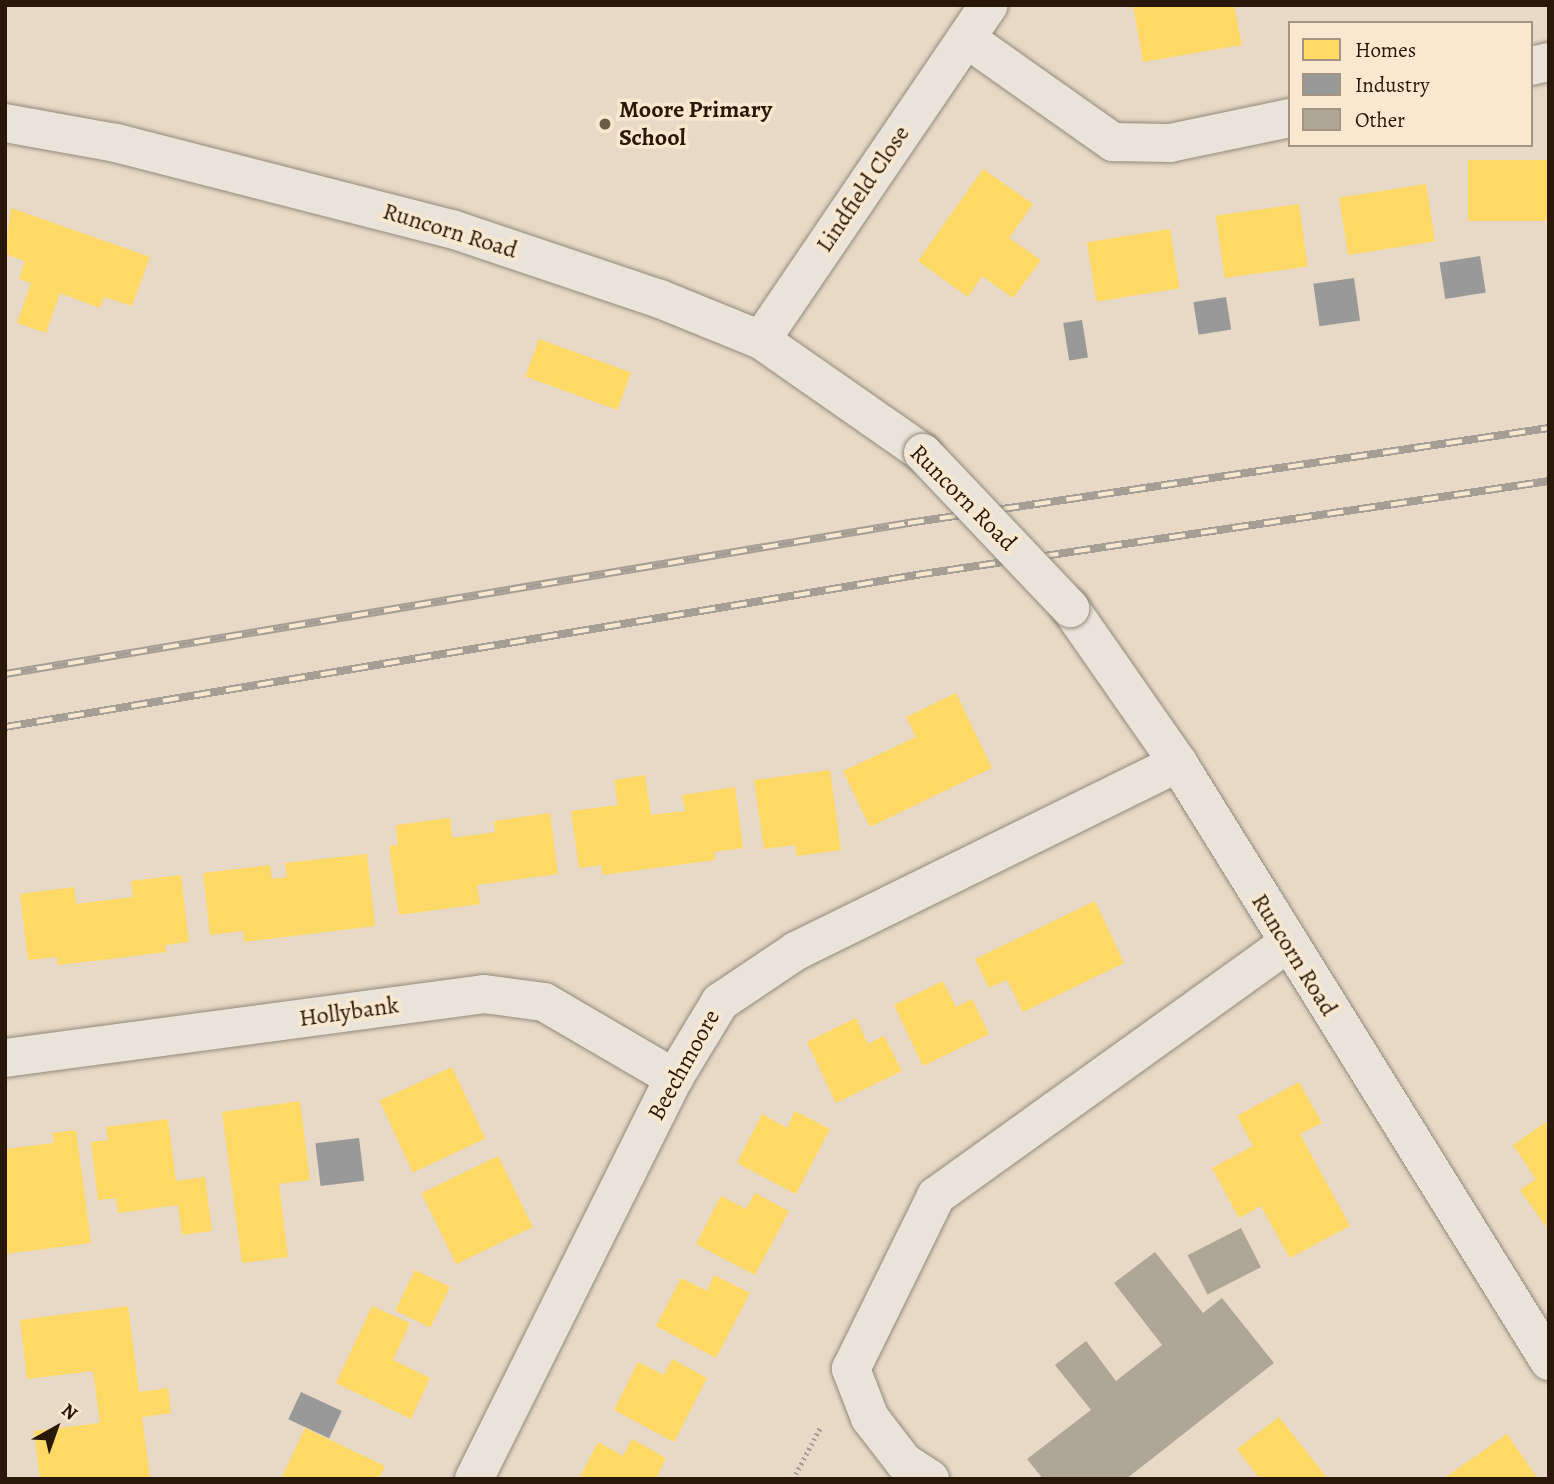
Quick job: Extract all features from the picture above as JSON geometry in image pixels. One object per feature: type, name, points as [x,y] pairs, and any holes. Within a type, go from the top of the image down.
[{"type":"street","name":"Lindfield Close","points":[[761,340],[989,5]]},
{"type":"street","points":[[967,39],[1113,142],[1170,143],[1288,118]]},
{"type":"street","name":"Runcorn Road","points":[[5,123],[116,143],[452,229],[761,340],[923,453],[1070,608],[1178,763],[1287,944],[1549,1361]]},
{"type":"street","name":"Beechmoore","points":[[474,1479],[674,1079],[720,1002],[796,951],[1178,763]]},
{"type":"street","points":[[930,1479],[904,1462],[870,1418],[850,1369],[936,1196],[1287,944]]},
{"type":"street","name":"Hollybank","points":[[5,1058],[484,994],[544,1002],[674,1079]]},
{"type":"building: Homes","points":[[1133,5],[1234,5],[1242,45],[1143,62]]},
{"type":"building: Homes","points":[[1468,160],[1549,160],[1549,221],[1468,221]]},
{"type":"building: Homes","points":[[983,169],[1033,204],[1009,238],[1041,260],[1013,298],[982,276],[968,297],[918,261]]},
{"type":"building: Homes","points":[[1426,184],[1435,241],[1348,255],[1339,198]]},
{"type":"building: Homes","points":[[1299,204],[1308,266],[1225,278],[1216,216]]},
{"type":"building: Homes","points":[[11,208],[150,257],[132,306],[104,297],[100,308],[60,293],[46,333],[17,323],[31,283],[19,279],[25,261],[5,254]]},
{"type":"building: Homes","points":[[1170,229],[1179,288],[1096,301],[1087,242]]},
{"type":"building: Homes","points":[[539,339],[631,373],[617,410],[525,377]]},
{"type":"building: Homes","points":[[956,693],[992,768],[870,827],[843,771],[916,737],[906,717]]},
{"type":"building: Homes","points":[[830,770],[841,850],[797,856],[795,845],[764,849],[754,780]]},
{"type":"building: Homes","points":[[645,775],[651,815],[685,811],[682,795],[735,787],[743,848],[714,852],[715,860],[603,875],[601,865],[579,868],[571,811],[618,805],[614,780]]},
{"type":"building: Homes","points":[[550,813],[558,874],[477,885],[480,904],[399,915],[389,846],[398,845],[396,825],[450,818],[452,838],[495,832],[494,821]]},
{"type":"building: Homes","points":[[367,854],[375,926],[244,942],[243,931],[210,935],[203,873],[270,865],[272,879],[287,877],[285,863]]},
{"type":"building: Homes","points":[[181,875],[189,942],[165,945],[166,952],[58,965],[57,957],[28,960],[20,894],[74,887],[76,904],[133,897],[131,881]]},
{"type":"building: Homes","points":[[1095,901],[1124,963],[1023,1012],[1007,980],[989,988],[975,959]]},
{"type":"building: Homes","points":[[943,981],[956,1007],[972,999],[989,1034],[923,1066],[894,1005]]},
{"type":"building: Homes","points":[[856,1018],[868,1044],[884,1036],[902,1071],[836,1103],[807,1042]]},
{"type":"building: Homes","points":[[452,1067],[485,1139],[413,1172],[379,1101]]},
{"type":"building: Homes","points":[[1299,1082],[1322,1123],[1300,1134],[1350,1226],[1290,1258],[1261,1206],[1239,1218],[1212,1168],[1253,1146],[1237,1116]]},
{"type":"building: Homes","points":[[300,1101],[310,1180],[279,1184],[288,1257],[242,1263],[222,1112]]},
{"type":"building: Homes","points":[[795,1111],[830,1129],[796,1194],[737,1163],[762,1114],[787,1128]]},
{"type":"building: Homes","points":[[168,1119],[176,1181],[205,1177],[212,1231],[182,1235],[178,1205],[118,1213],[116,1198],[98,1200],[91,1142],[108,1140],[106,1127]]},
{"type":"building: Homes","points":[[1549,1120],[1547,1228],[1520,1190],[1536,1179],[1513,1145]]},
{"type":"building: Homes","points":[[76,1130],[91,1243],[5,1254],[5,1149],[54,1143],[52,1133]]},
{"type":"building: Homes","points":[[498,1156],[533,1227],[456,1264],[422,1193]]},
{"type":"building: Homes","points":[[755,1193],[789,1211],[755,1275],[696,1244],[721,1196],[746,1209]]},
{"type":"building: Homes","points":[[415,1270],[450,1287],[430,1328],[395,1310]]},
{"type":"building: Homes","points":[[714,1275],[750,1293],[716,1358],[656,1326],[681,1278],[707,1291]]},
{"type":"building: Homes","points":[[128,1306],[139,1392],[168,1388],[171,1413],[142,1417],[150,1477],[40,1479],[34,1431],[100,1423],[93,1371],[27,1379],[20,1320]]},
{"type":"building: Homes","points":[[372,1306],[410,1323],[393,1360],[430,1378],[411,1419],[336,1383]]},
{"type":"building: Homes","points":[[672,1359],[707,1378],[674,1442],[614,1410],[638,1362],[664,1375]]},
{"type":"building: Homes","points":[[1279,1417],[1328,1479],[1260,1479],[1237,1449]]},
{"type":"building: Homes","points":[[305,1428],[385,1466],[379,1479],[281,1479]]},
{"type":"building: Homes","points":[[1507,1434],[1538,1479],[1443,1479]]},
{"type":"building: Homes","points":[[632,1439],[666,1458],[656,1479],[579,1479],[598,1442],[623,1456]]},
{"type":"building: Industry","points":[[1480,256],[1486,293],[1445,299],[1440,262]]},
{"type":"building: Industry","points":[[1354,278],[1360,321],[1319,326],[1313,284]]},
{"type":"building: Industry","points":[[1226,297],[1231,330],[1199,335],[1193,302]]},
{"type":"building: Industry","points":[[1082,320],[1088,358],[1069,361],[1063,323]]},
{"type":"building: Industry","points":[[359,1138],[364,1181],[321,1186],[315,1143]]},
{"type":"building: Industry","points":[[301,1392],[342,1411],[329,1438],[288,1419]]},
{"type":"building: Other","points":[[1241,1228],[1261,1267],[1208,1294],[1188,1255]]},
{"type":"building: Other","points":[[1155,1252],[1203,1313],[1222,1298],[1274,1363],[1126,1479],[1043,1479],[1027,1459],[1091,1410],[1055,1365],[1086,1341],[1116,1381],[1162,1345],[1114,1283]]},
{"type":"railway","points":[[5,674],[908,523],[1549,428]]},
{"type":"railway","points":[[5,727],[916,575],[1549,481]]},
{"type":"place","name":"Moore Primary School","points":[[605,124]]}]
